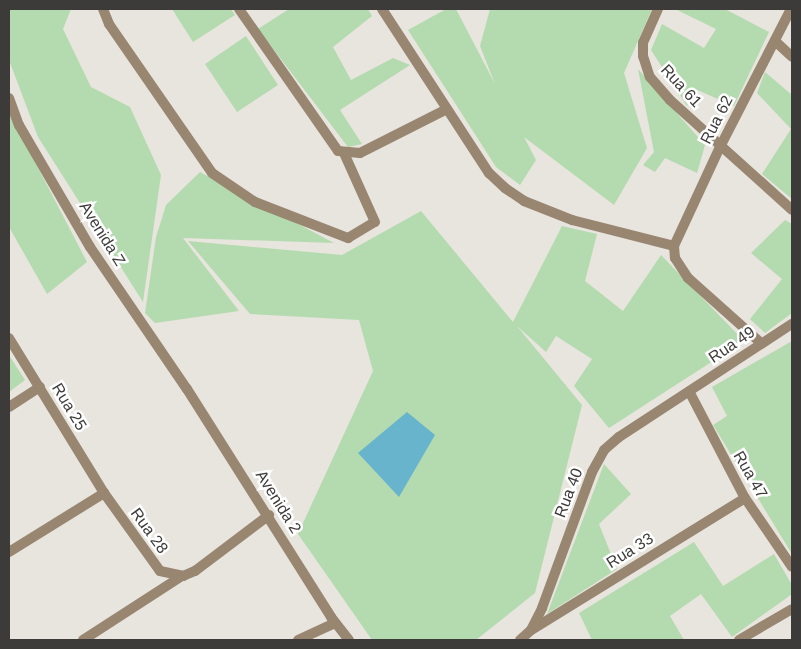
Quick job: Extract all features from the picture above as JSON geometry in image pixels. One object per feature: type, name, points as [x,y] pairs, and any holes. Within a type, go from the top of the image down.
[{"type":"street","points":[[103,9],[109,24],[212,173],[255,202],[348,238],[374,222],[344,153],[328,139],[240,9]]},
{"type":"street","points":[[382,9],[489,173],[524,201],[572,220],[674,246],[675,258],[688,278],[762,343]]},
{"type":"street","name":"Rua 61","points":[[658,9],[643,43],[646,68],[670,100],[792,210]]},
{"type":"street","name":"Rua 62","points":[[674,246],[720,147],[791,9]]},
{"type":"street","points":[[774,41],[792,57]]},
{"type":"street","name":"Avenida Z","points":[[9,98],[20,124],[90,246],[181,380]]},
{"type":"street","points":[[344,153],[369,149],[447,109]]},
{"type":"street","name":"Rua 49","points":[[690,392],[792,324]]},
{"type":"street","name":"Rua 25","points":[[9,338],[104,493]]},
{"type":"street","name":"Avenida 2","points":[[181,380],[269,515],[336,624],[349,640]]},
{"type":"street","points":[[9,407],[40,387]]},
{"type":"street","name":"Rua 47","points":[[690,392],[744,498],[792,567]]},
{"type":"street","name":"Rua 40","points":[[520,640],[531,630],[542,608],[599,458],[618,437],[690,392]]},
{"type":"street","points":[[9,552],[104,493]]},
{"type":"street","name":"Rua 28","points":[[104,493],[160,571],[183,576]]},
{"type":"street","name":"Rua 33","points":[[531,630],[744,498]]},
{"type":"street","points":[[83,640],[183,576],[195,571],[269,515]]},
{"type":"street","points":[[739,640],[792,609]]},
{"type":"street","points":[[298,640],[336,624]]},
{"type":"green space","points":[[9,9],[71,9],[63,29],[91,87],[130,107],[161,175],[143,302],[38,137],[9,60]]},
{"type":"green space","points":[[172,9],[231,9],[235,15],[193,42]]},
{"type":"green space","points":[[289,9],[368,9],[372,16],[333,47],[351,80],[393,58],[410,65],[340,110],[362,144],[348,147],[258,29]]},
{"type":"green space","points":[[446,9],[456,9],[495,84],[480,46],[490,9],[652,9],[624,73],[647,148],[614,205],[524,137],[536,160],[520,185],[496,167],[408,30]]},
{"type":"green space","points":[[675,9],[725,9],[769,32],[734,106],[695,89],[687,106],[651,50],[662,24],[704,48],[716,29]]},
{"type":"green space","points":[[246,36],[278,85],[237,112],[205,64]]},
{"type":"green space","points":[[638,69],[705,145],[697,173],[665,158],[655,172],[643,165],[654,152]]},
{"type":"green space","points":[[765,72],[792,95],[792,199],[762,174],[791,129],[757,93]]},
{"type":"green space","points":[[9,112],[87,262],[47,294],[9,227]]},
{"type":"green space","points":[[200,172],[334,243],[183,238],[239,311],[155,323],[145,313],[156,237],[166,205]]},
{"type":"green space","points":[[421,211],[513,322],[562,226],[597,234],[585,281],[623,311],[661,255],[744,341],[609,428],[574,386],[592,359],[556,336],[546,352],[517,326],[582,405],[535,593],[476,640],[372,640],[298,534],[373,371],[359,320],[250,314],[188,241],[342,255]]},
{"type":"green space","points":[[785,220],[792,224],[792,313],[765,333],[750,319],[782,279],[751,253]]},
{"type":"green space","points":[[792,341],[792,554],[713,425],[727,416],[712,387]]},
{"type":"green space","points":[[9,355],[25,380],[9,392]]},
{"type":"green space","points":[[604,464],[631,494],[599,524],[617,569],[547,614]]},
{"type":"green space","points":[[694,542],[723,586],[774,554],[792,585],[792,594],[732,637],[701,594],[670,616],[684,640],[592,640],[579,613]]},
{"type":"water","points":[[407,412],[435,435],[399,497],[358,453]]}]
